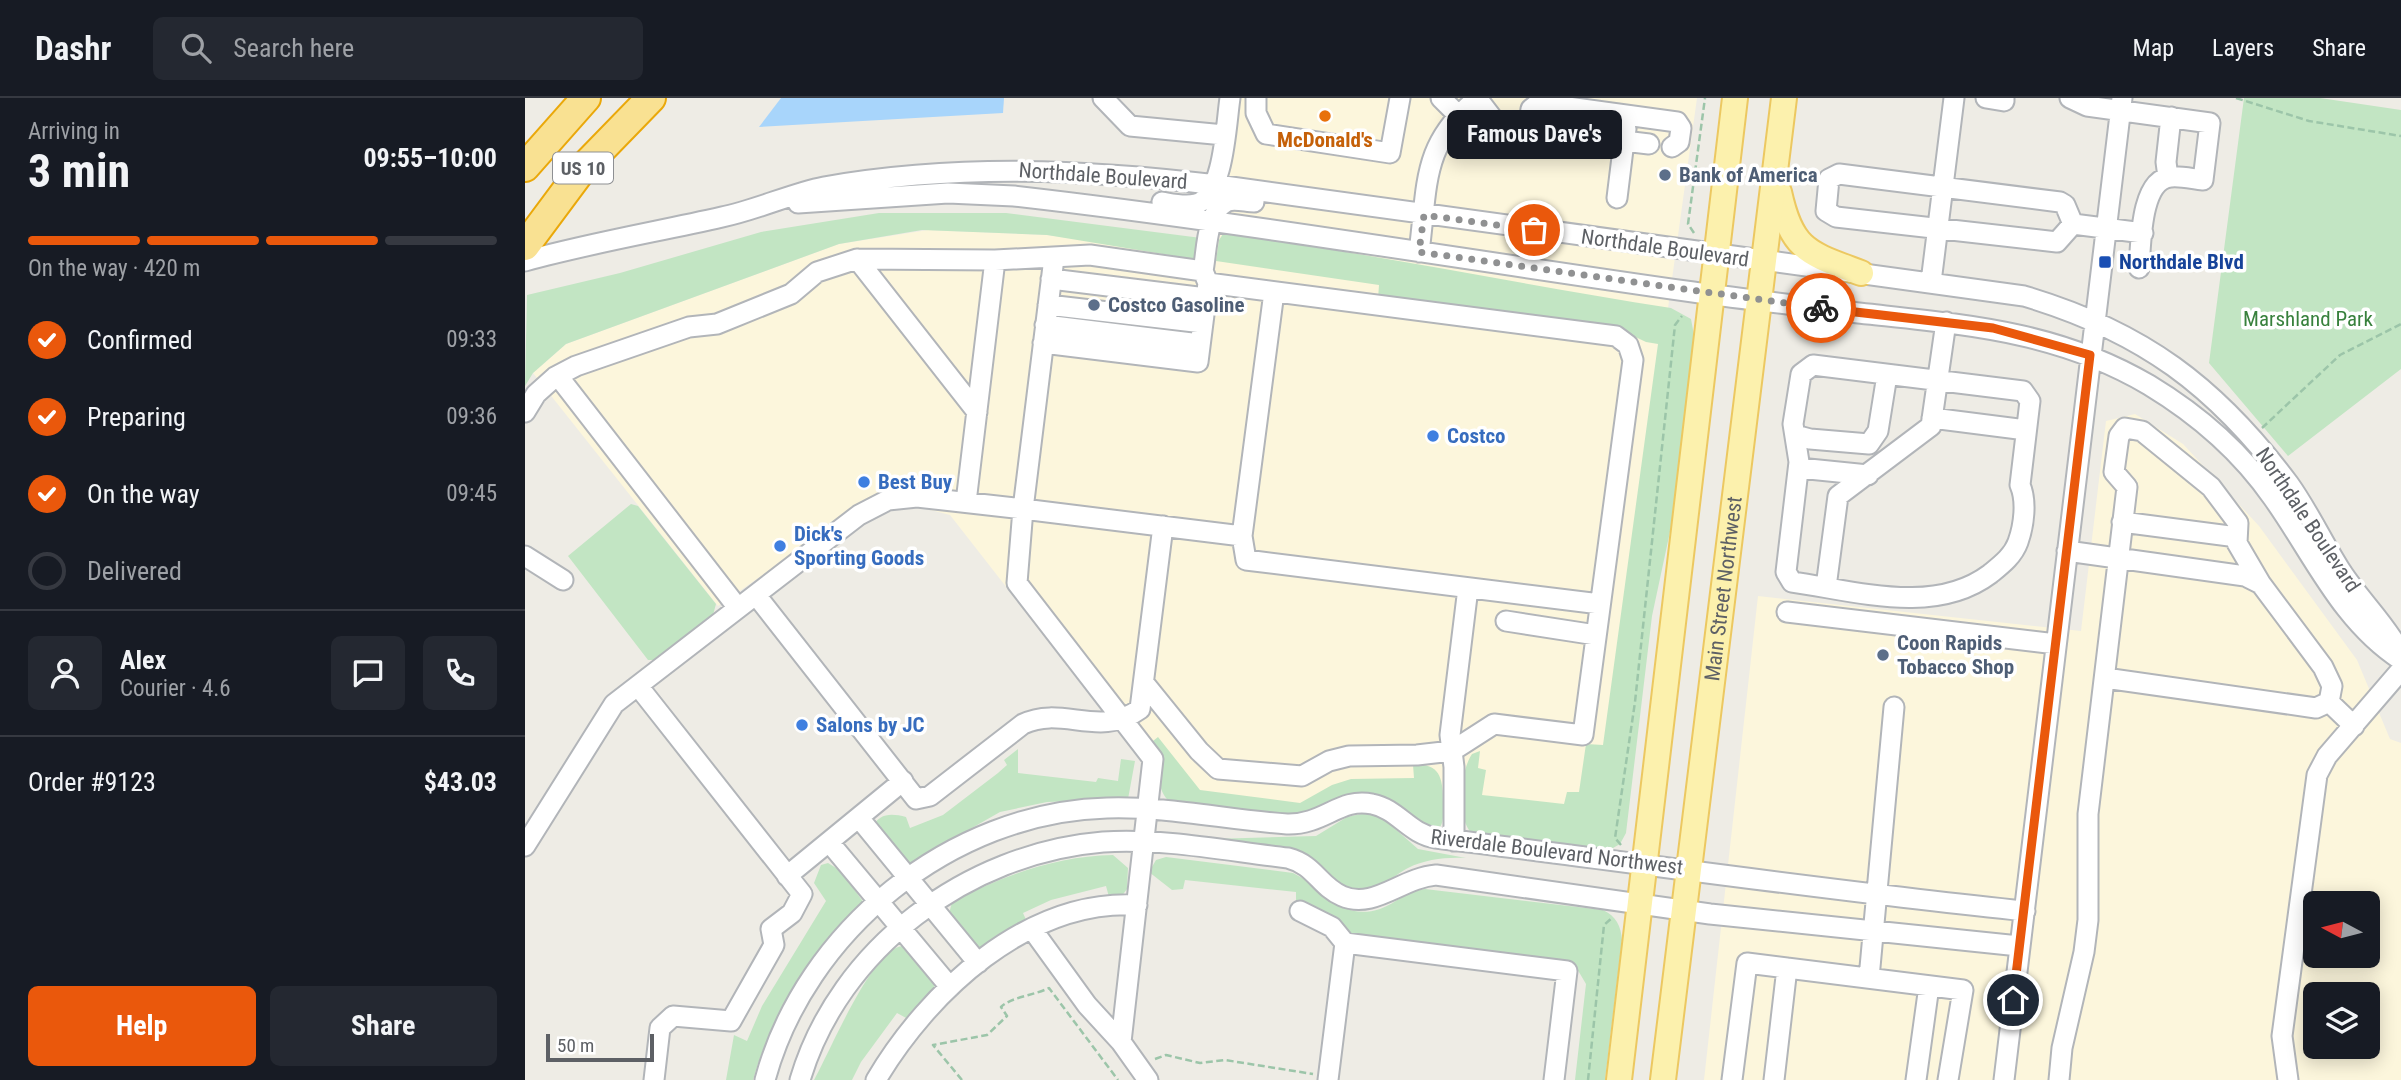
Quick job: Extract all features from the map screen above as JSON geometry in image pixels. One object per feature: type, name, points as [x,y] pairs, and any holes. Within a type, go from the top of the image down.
[{"type":"highway","name":"US 10","points":[[525,167],[586,98]]},
{"type":"highway","name":"US 10","points":[[525,246],[583,168],[651,98]]},
{"type":"main road","points":[[1619,1080],[1735,98]]},
{"type":"main road","name":"Main Street Northwest","points":[[1663,1080],[1784,98]]},
{"type":"main road","points":[[1775,172],[1786,222],[1808,253],[1861,273]]},
{"type":"street","points":[[1103,98],[1130,126],[1189,134],[1195,131],[1224,135]]},
{"type":"street","points":[[1129,211],[1144,202],[1195,205],[1217,185],[1230,98]]},
{"type":"street","points":[[1256,98],[1256,114],[1266,134],[1390,153],[1400,99]]},
{"type":"street","points":[[1441,98],[1458,115]]},
{"type":"street","points":[[1419,252],[1432,158],[1439,139],[1458,115],[1478,98],[1497,124],[1649,144]]},
{"type":"street","points":[[1931,282],[1954,98]]},
{"type":"street","points":[[1986,98],[2004,101],[2004,98]]},
{"type":"street","points":[[2070,98],[2087,106],[2122,104],[2171,117],[2210,122],[2203,180],[2168,177],[2154,185],[2147,198],[2139,268]]},
{"type":"street","points":[[1528,128],[1531,109],[1539,103],[1627,114],[1677,122],[1681,128],[1679,142],[1672,147]]},
{"type":"street","points":[[2004,1080],[2122,104]]},
{"type":"street","points":[[1617,198],[1627,114]]},
{"type":"street","points":[[2168,177],[2166,162],[2171,117]]},
{"type":"street","name":"Northdale Boulevard","points":[[525,261],[575,247],[776,204],[820,188],[892,177],[966,171],[1082,171],[1217,185],[1716,256],[2025,296],[2094,319],[2159,355],[2229,412],[2290,486],[2352,588],[2392,636],[2401,653]]},
{"type":"street","points":[[1839,173],[2060,202],[2065,205],[2073,224],[2057,242],[1836,217],[1826,211],[1829,179],[1839,173]]},
{"type":"street","name":"Northdale Boulevard","points":[[776,204],[979,193],[1211,222],[1759,301],[1946,322],[2027,335],[2090,355],[2178,403],[2216,434],[2273,497],[2337,598],[2380,646],[2401,660]]},
{"type":"street","points":[[1044,334],[1199,353],[1211,222],[1221,207],[1233,200],[1307,208],[1319,200]]},
{"type":"street","points":[[2073,224],[2143,233]]},
{"type":"street","points":[[525,412],[536,394],[558,376],[576,366],[689,327],[717,324],[791,293],[817,272],[857,258],[995,260],[1054,258],[1069,254],[1090,255],[1206,284]]},
{"type":"street","points":[[857,258],[977,412]]},
{"type":"street","points":[[1054,258],[1023,509],[1017,583],[1153,759],[1121,1042]]},
{"type":"street","points":[[966,502],[995,260]]},
{"type":"street","points":[[1051,279],[1262,287],[1274,292],[1616,336],[1628,345],[1633,360],[1583,735],[1494,724],[1452,751],[1417,755],[1349,756],[1329,761],[1302,776],[1218,769],[1199,751],[1144,683]]},
{"type":"street","points":[[1274,292],[1242,536],[1246,560],[1600,604]]},
{"type":"street","points":[[1048,305],[1203,323]]},
{"type":"street","points":[[1826,587],[1837,496],[1931,426],[1946,322]]},
{"type":"street","points":[[1813,365],[1939,381],[2023,391],[2030,401],[2020,485],[2024,494],[2021,532],[2015,550],[1999,567],[1975,585],[1946,594],[1910,598],[1792,582],[1786,572],[1800,450],[1793,424],[1801,374],[1813,365]]},
{"type":"street","points":[[1795,435],[1810,439],[1868,444],[1878,431],[1887,375]]},
{"type":"street","points":[[558,376],[738,608]]},
{"type":"street","points":[[1932,418],[2027,430]]},
{"type":"street","points":[[2059,1080],[2062,1048],[2084,952],[2088,920],[2088,814],[2127,487],[2114,472],[2119,436],[2125,428],[2142,431],[2211,486],[2238,523],[2237,543],[2261,584],[2323,667],[2332,686],[2329,702]]},
{"type":"street","points":[[1798,468],[1868,475]]},
{"type":"street","points":[[525,846],[614,704],[859,515],[888,500],[917,497],[1242,536]]},
{"type":"street","points":[[2122,522],[2237,537]]},
{"type":"street","points":[[756,595],[916,799],[930,796],[1023,723],[1038,716],[1101,724],[1125,720],[1140,709],[1163,526]]},
{"type":"street","points":[[2067,551],[2245,576],[2261,584]]},
{"type":"street","points":[[525,556],[563,580]]},
{"type":"street","points":[[1454,841],[1450,735],[1468,587]]},
{"type":"street","points":[[1787,612],[2056,644]]},
{"type":"street","points":[[1506,621],[1596,635]]},
{"type":"street","points":[[2288,1080],[2282,1036],[2317,775],[2327,756],[2401,670]]},
{"type":"street","points":[[2105,678],[2297,707],[2316,708],[2329,702]]},
{"type":"street","points":[[638,687],[802,894],[793,912],[771,929],[774,944],[731,1021],[673,1016],[660,1028],[654,1080]]},
{"type":"street","points":[[2329,702],[2354,726]]},
{"type":"street","points":[[1869,978],[1894,707]]},
{"type":"street","points":[[787,876],[903,781]]},
{"type":"street","name":"Riverdale Boulevard Northwest","points":[[765,1080],[790,1014],[818,966],[852,925],[879,901],[939,857],[1021,822],[1071,811],[1148,808],[1306,824],[1352,803],[1370,803],[1388,809],[1424,836],[1454,841],[1688,869],[1875,896],[2025,911]]},
{"type":"street","points":[[859,818],[978,963]]},
{"type":"street","name":"Riverdale Boulevard Northwest","points":[[800,1080],[820,1029],[848,985],[876,950],[901,928],[957,886],[1029,855],[1072,845],[1144,841],[1303,862],[1339,895],[1357,900],[1376,898],[1409,880],[1436,875],[1684,909],[2019,946]]},
{"type":"street","points":[[829,842],[950,987]]},
{"type":"street","points":[[876,1080],[898,1044],[950,987],[978,963],[1032,929],[1098,906],[1137,905]]},
{"type":"street","points":[[1300,911],[1332,927],[1345,943],[1567,971],[1554,1080]]},
{"type":"street","points":[[1032,929],[1087,1005],[1121,1042],[1143,1073]]},
{"type":"street","points":[[1328,1078],[1345,943]]},
{"type":"street","points":[[1732,1080],[1747,963],[1962,990],[1948,1080]]},
{"type":"street","points":[[1774,1080],[1787,968]]},
{"type":"street","points":[[1916,1080],[1929,986]]},
{"type":"path","points":[[1695,233],[1688,224],[1705,98]]},
{"type":"path","points":[[2236,98],[2309,121],[2401,136]]},
{"type":"path","points":[[1621,845],[1615,838],[1618,803],[1635,702],[1675,325],[1682,316]]},
{"type":"path","points":[[2258,431],[2279,415],[2340,355],[2401,324]]},
{"type":"path","points":[[1588,1080],[1604,925],[1613,917]]},
{"type":"path","points":[[962,1080],[933,1045],[987,1035],[1007,1016],[1001,1007],[1006,1002],[1031,996],[1048,988],[1118,1080]]},
{"type":"path","points":[[1143,1073],[1166,1055],[1200,1063],[1225,1060],[1328,1078]]},
{"type":"shaded area","points":[[1239,98],[1697,98],[1598,816],[1471,799],[1423,784],[1300,808],[1167,793],[950,515],[876,496],[718,606],[533,373],[566,344],[839,244],[928,230],[1047,235],[1216,258]]},
{"type":"shaded area","points":[[2135,414],[2183,444],[2259,526],[2357,660],[2390,739],[2401,743],[2401,1080],[1704,1080],[1758,596],[2081,631],[2106,421]]},
{"type":"green space","name":"Marshland Park","points":[[2244,98],[2320,98],[2401,110],[2401,369],[2288,456],[2209,363]]},
{"type":"green space","points":[[879,213],[1006,213],[1209,239],[1205,261],[1047,235],[922,230],[839,244],[566,344],[533,373],[525,386],[527,295],[620,273],[761,232]]},
{"type":"green space","points":[[1223,234],[1336,250],[1671,308],[1691,319],[1694,335],[1671,527],[1652,616],[1626,833],[1620,844],[1606,852],[1472,834],[1464,817],[1461,794],[1468,762],[1472,754],[1480,751],[1478,768],[1486,770],[1482,795],[1564,804],[1567,792],[1579,792],[1586,744],[1603,745],[1658,344],[1646,342],[1625,332],[1378,299],[1379,285],[1216,261],[1219,240]]},
{"type":"green space","points":[[631,504],[638,506],[716,604],[713,615],[655,660],[648,660],[568,556]]},
{"type":"green space","points":[[1158,737],[1200,790],[1300,803],[1332,785],[1351,779],[1414,778],[1413,765],[1429,766],[1439,774],[1441,780],[1442,824],[1438,830],[1431,831],[1396,805],[1306,817],[1170,802],[1161,789],[1158,757],[1153,741]]},
{"type":"green space","points":[[1018,749],[1018,773],[1096,782],[1098,778],[1118,781],[1121,759],[1135,761],[1128,799],[1047,802],[1000,812],[907,865],[872,828],[878,819],[886,815],[906,817],[910,828],[943,815],[998,773],[1007,765],[1004,760]]},
{"type":"green space","points":[[1366,813],[1384,819],[1418,849],[1466,858],[1422,862],[1380,886],[1361,892],[1345,888],[1319,863],[1305,854],[1270,846],[1210,839],[1316,836],[1347,817]]},
{"type":"green space","points":[[1113,855],[1128,868],[1127,889],[1121,897],[1109,897],[1106,886],[1051,900],[1023,913],[1027,922],[981,953],[948,918],[952,902],[1010,876],[1050,863]]},
{"type":"green space","points":[[1166,857],[1293,873],[1333,901],[1354,911],[1380,909],[1413,892],[1425,889],[1603,910],[1617,922],[1622,940],[1605,1080],[1575,1080],[1586,984],[1576,967],[1355,941],[1296,903],[1296,892],[1185,880],[1183,889],[1172,890],[1149,872],[1156,860]]},
{"type":"green space","points":[[828,863],[841,871],[864,903],[811,963],[783,1006],[761,1054],[753,1080],[726,1080],[734,1035],[747,1041],[762,1006],[826,901],[814,883],[821,865]]},
{"type":"green space","points":[[903,946],[910,950],[935,982],[934,991],[908,1019],[897,1013],[861,1062],[852,1080],[814,1080],[866,982],[891,951]]},
{"type":"water","points":[[781,98],[1004,98],[1003,113],[759,127]]},
{"type":"way so far","points":[[1534,230],[1424,215],[1419,252],[1821,308]]},
{"type":"place","name":"McDonald's","points":[[1325,116]]},
{"type":"place","name":"Bank of America","points":[[1665,175]]},
{"type":"place","name":"Famous Dave's","points":[[1534,230]]},
{"type":"place","name":"Northdale Blvd","points":[[2105,262]]},
{"type":"place","name":"Costco Gasoline","points":[[1094,305]]},
{"type":"place","name":"Costco","points":[[1433,436]]},
{"type":"place","name":"Best Buy","points":[[864,482]]},
{"type":"place","name":"Dick's Sporting Goods","points":[[780,546]]},
{"type":"place","name":"Coon Rapids Tobacco Shop","points":[[1883,655]]},
{"type":"place","name":"Salons by JC","points":[[802,725]]},
{"type":"route","points":[[1821,308],[1993,328],[2070,346],[2090,355],[2013,1000]]}]
